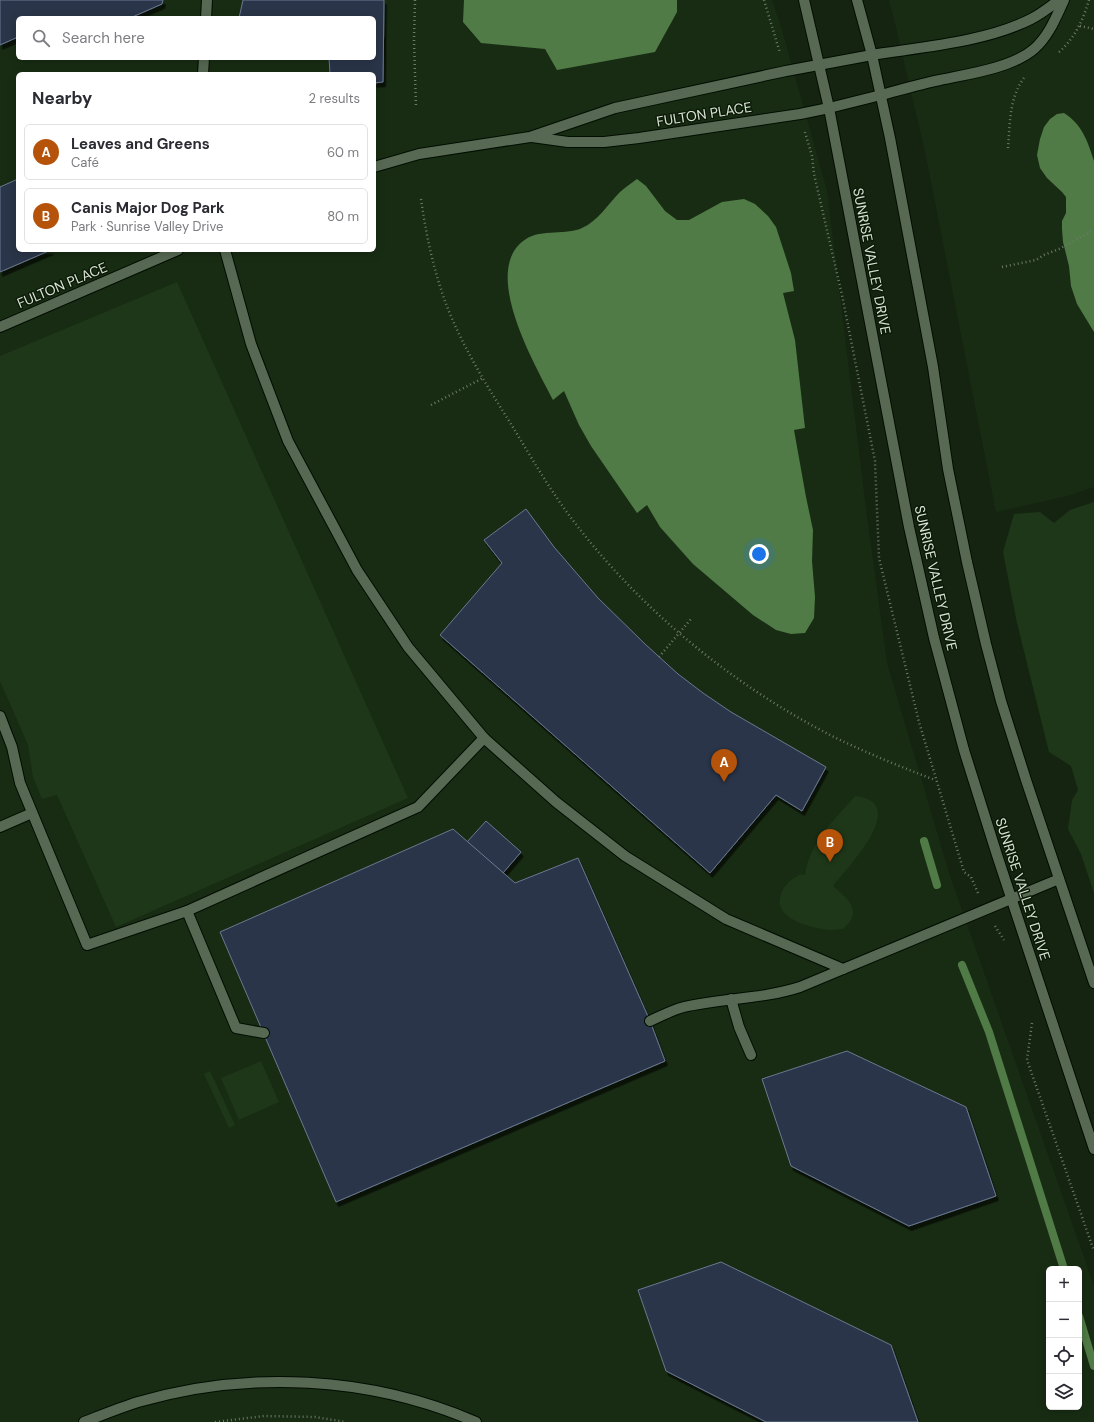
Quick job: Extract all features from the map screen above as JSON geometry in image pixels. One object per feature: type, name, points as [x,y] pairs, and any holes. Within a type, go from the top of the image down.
[{"type":"main road","points":[[206,16],[207,0]]},
{"type":"main road","name":"SUNRISE VALLEY DRIVE","points":[[804,0],[829,108],[883,396],[921,584],[934,638],[964,750],[1094,1149]]},
{"type":"main road","points":[[857,0],[872,55],[880,95],[933,367],[948,470],[967,562],[1001,701],[1094,983]]},
{"type":"main road","name":"FULTON PLACE","points":[[376,166],[419,154],[530,137],[615,108],[819,65],[972,39],[1001,32],[1031,19],[1059,0]]},
{"type":"main road","name":"FULTON PLACE","points":[[530,137],[568,142],[604,142],[662,135],[788,116],[829,108],[980,72],[1000,66],[1026,55],[1035,49],[1051,27],[1064,0]]},
{"type":"main road","points":[[203,72],[204,60]]},
{"type":"main road","name":"FULTON PLACE","points":[[0,327],[173,252]]},
{"type":"main road","points":[[226,252],[252,344],[288,441],[357,570],[408,647],[484,738],[556,802],[625,856],[726,919],[843,969]]},
{"type":"main road","points":[[0,716],[10,741],[20,783],[87,945],[187,911],[418,807],[484,738]]},
{"type":"main road","points":[[0,827],[32,813]]},
{"type":"main road","points":[[650,1021],[684,1007],[780,993],[800,987],[1059,879]]},
{"type":"main road","points":[[187,911],[236,1028],[264,1033]]},
{"type":"main road","points":[[731,999],[737,1021],[751,1055]]},
{"type":"main road","points":[[84,1422],[137,1402],[213,1387],[265,1382],[318,1383],[397,1396],[441,1408],[476,1422]]},
{"type":"path","points":[[415,0],[414,40],[416,107]]},
{"type":"path","points":[[764,0],[775,38]]},
{"type":"path","points":[[1057,54],[1066,46],[1080,26],[1089,0]]},
{"type":"path","points":[[1080,26],[1094,29]]},
{"type":"path","points":[[1008,148],[1013,100],[1021,82],[1027,75]]},
{"type":"path","points":[[812,156],[814,174],[842,295],[874,461],[879,558],[919,722],[964,872],[971,877],[986,910],[1004,941]]},
{"type":"path","points":[[421,199],[429,246],[444,298],[456,328],[482,378],[540,471],[575,522],[616,572],[653,609],[704,653],[756,691],[834,737],[892,764],[936,780]]},
{"type":"path","points":[[1002,267],[1036,260],[1094,230]]},
{"type":"path","points":[[431,405],[482,378]]},
{"type":"path","points":[[659,657],[692,619]]},
{"type":"path","points":[[1032,1022],[1026,1060],[1094,1251]]},
{"type":"path","points":[[216,1422],[264,1416],[315,1417],[346,1422]]},
{"type":"shaded area","points":[[0,0],[772,0],[782,30],[827,191],[867,517],[887,663],[949,873],[1094,1286],[1094,1422],[0,1422]]},
{"type":"shaded area","points":[[464,0],[677,0],[677,12],[655,52],[557,70],[545,49],[481,43],[463,22]]},
{"type":"shaded area","points":[[889,0],[1094,0],[1094,487],[1067,496],[996,512],[926,156]]},
{"type":"shaded area","points":[[1064,113],[1075,122],[1084,134],[1094,161],[1094,332],[1077,304],[1071,286],[1062,229],[1062,221],[1066,213],[1066,197],[1047,178],[1040,168],[1037,155],[1044,127],[1050,119],[1057,114]]},
{"type":"shaded area","points":[[637,179],[646,186],[665,211],[677,220],[689,220],[722,202],[744,199],[755,204],[768,216],[776,227],[791,273],[794,291],[783,293],[795,340],[805,428],[794,430],[813,530],[812,561],[815,597],[814,618],[805,633],[791,634],[776,630],[753,615],[693,564],[660,527],[647,505],[637,513],[591,446],[579,425],[564,391],[553,400],[524,342],[515,318],[509,294],[508,272],[513,253],[526,239],[532,236],[576,230],[588,225],[598,217],[620,192]]},
{"type":"shaded area","points":[[177,282],[408,798],[116,927],[57,795],[42,799],[33,777],[28,745],[0,681],[0,356]]},
{"type":"shaded area","points":[[1094,502],[1094,893],[1081,854],[1068,829],[1072,800],[1078,790],[1071,766],[1049,752],[1017,623],[1003,552],[1014,514],[1040,512],[1054,523],[1070,510]]},
{"type":"shaded area","points":[[855,796],[871,801],[878,810],[877,822],[871,836],[833,886],[851,905],[853,915],[851,920],[843,929],[832,930],[815,928],[798,922],[784,913],[780,906],[781,894],[787,884],[793,879],[801,874],[805,875],[812,852],[817,842],[831,823]]},
{"type":"shaded area","points":[[261,1061],[279,1102],[239,1120],[221,1078]]},
{"type":"shaded area","points":[[210,1071],[235,1125],[229,1128],[204,1074]]},
{"type":"building","points":[[0,0],[163,0],[162,4],[135,16],[16,16],[16,38],[0,45]]},
{"type":"building","points":[[243,0],[384,0],[383,82],[376,83],[376,72],[330,72],[329,60],[376,60],[376,16],[239,16]]},
{"type":"building","points":[[16,180],[16,252],[46,252],[0,272],[0,187]]},
{"type":"building","points":[[526,509],[554,547],[598,598],[678,674],[731,712],[826,767],[802,811],[776,795],[710,873],[440,635],[502,563],[484,540]]},
{"type":"building","points":[[486,821],[521,852],[503,873],[467,842]]},
{"type":"building","points":[[453,829],[515,883],[578,858],[650,1021],[665,1061],[336,1202],[220,932]]},
{"type":"building","points":[[847,1051],[966,1107],[996,1196],[909,1226],[791,1166],[762,1079]]},
{"type":"building","points":[[721,1262],[891,1345],[918,1422],[766,1422],[666,1371],[638,1290]]},
{"type":"waterway","points":[[924,841],[937,885]]},
{"type":"waterway","points":[[962,965],[989,1032],[1063,1266]]},
{"type":"waterway","points":[[1082,1326],[1094,1366]]},
{"type":"place","name":"Leaves and Greens","points":[[724,782]]},
{"type":"place","name":"Canis Major Dog Park","points":[[830,862]]}]
